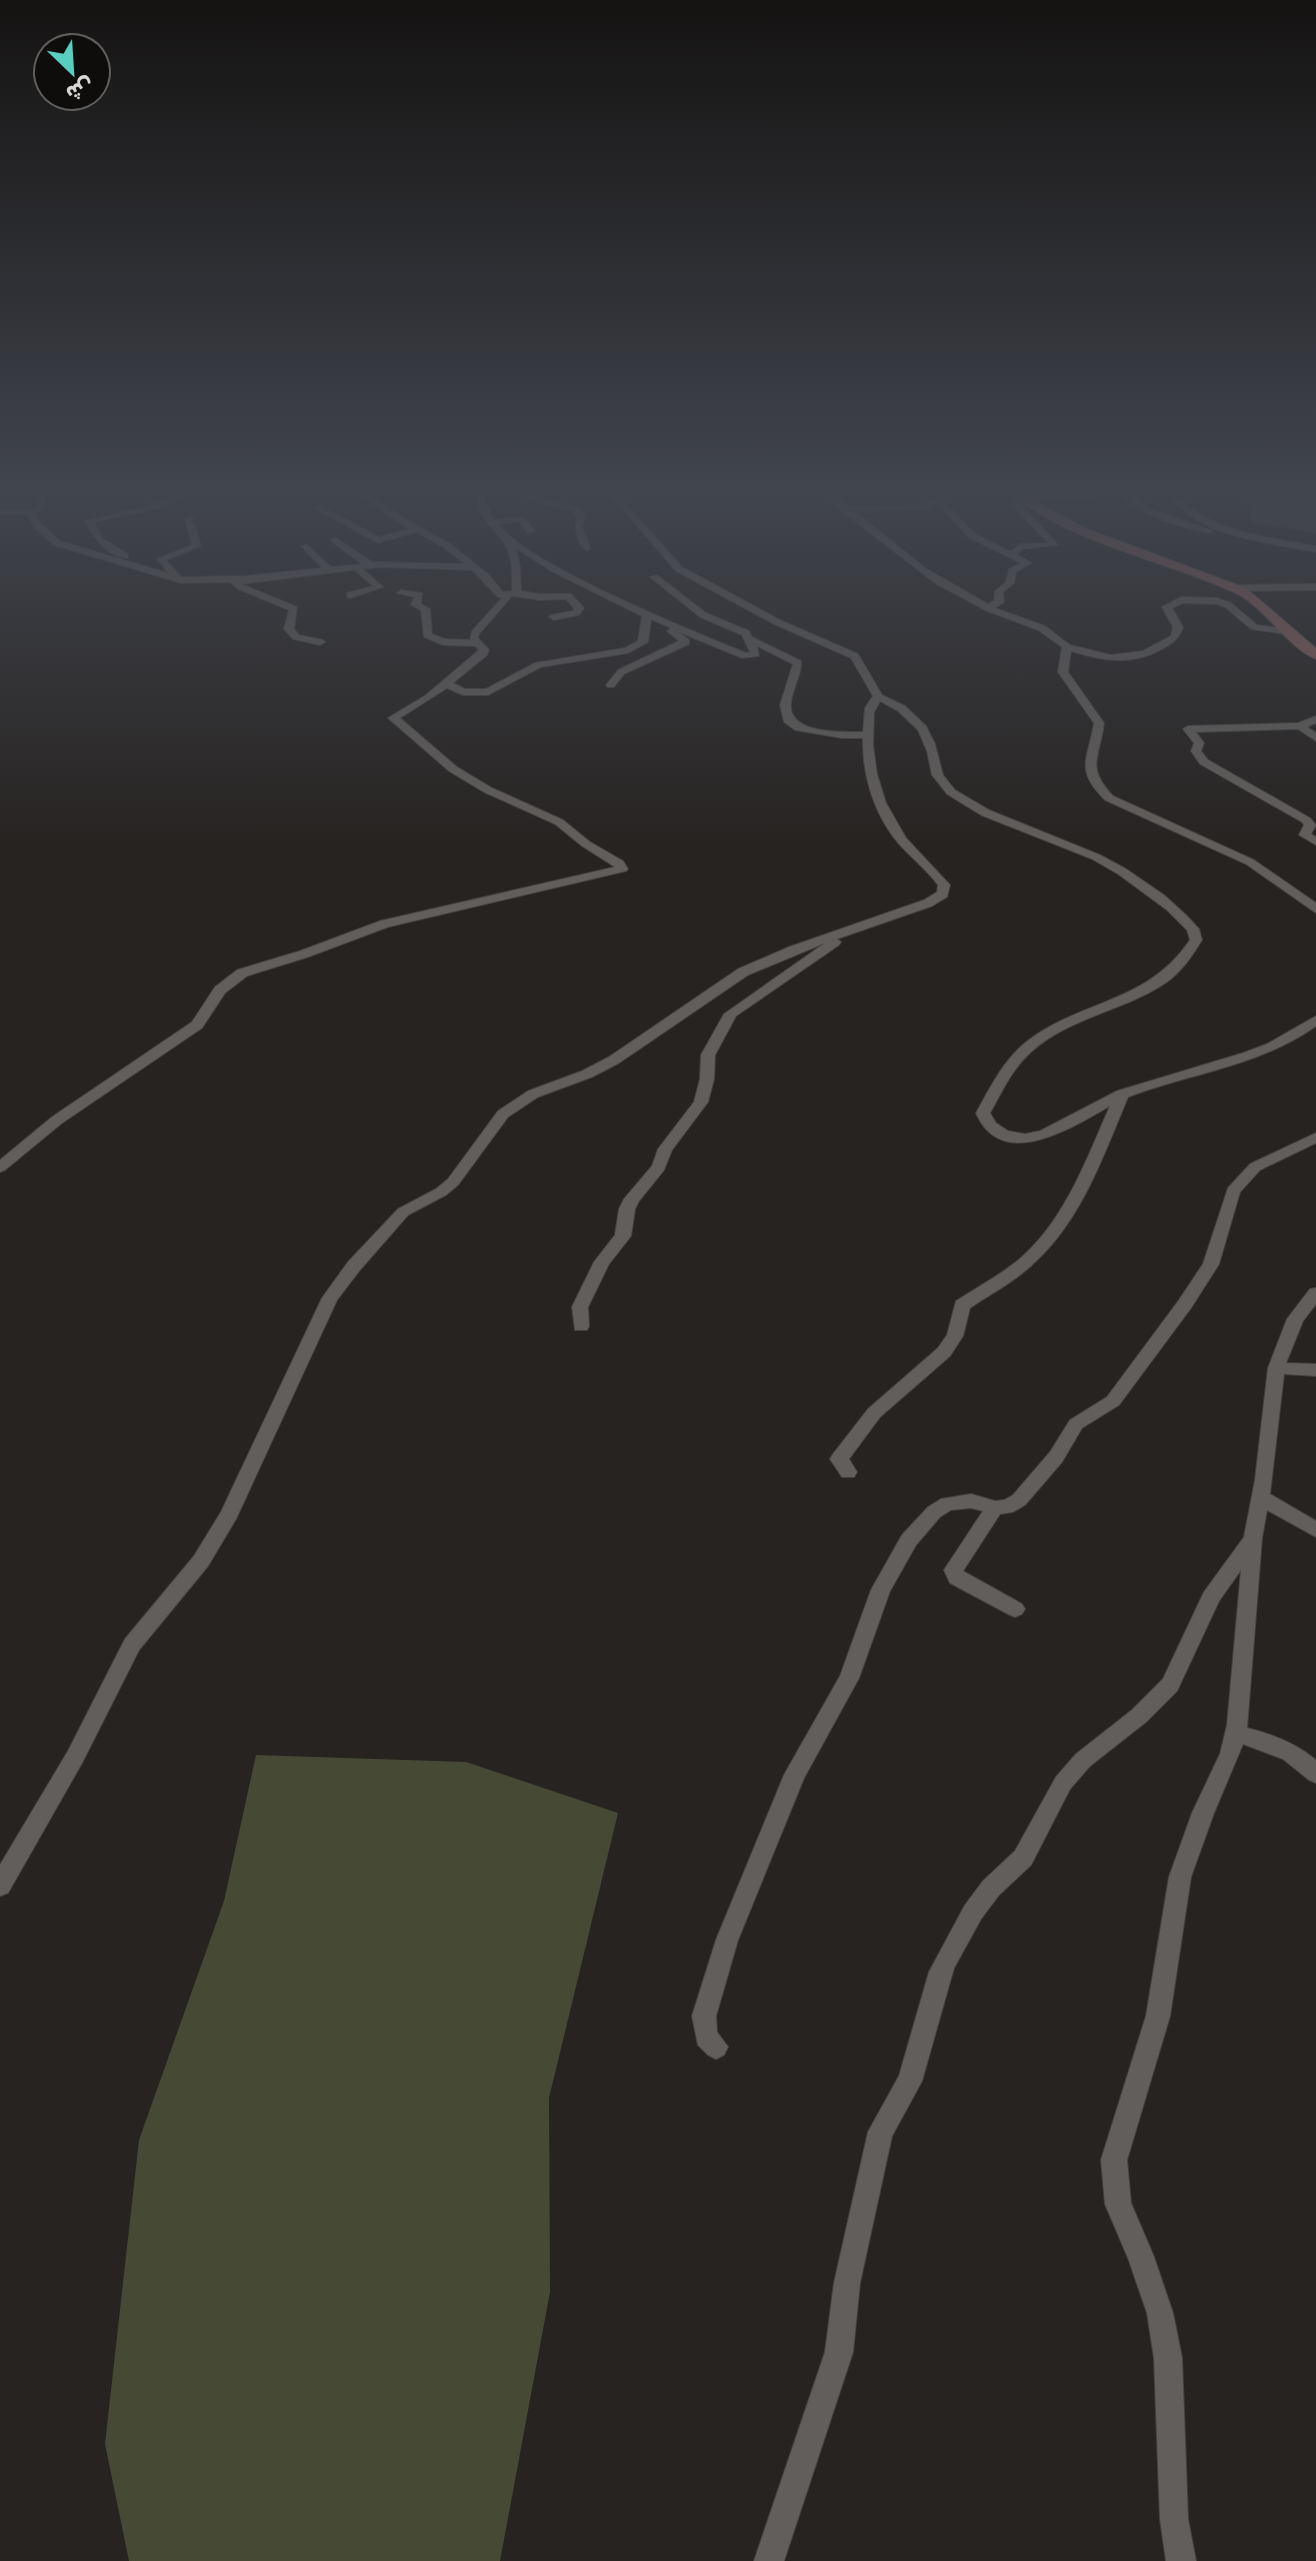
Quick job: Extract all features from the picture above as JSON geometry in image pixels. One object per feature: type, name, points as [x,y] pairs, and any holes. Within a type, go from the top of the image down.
[{"type":"street","points":[[291,607],[294,609],[289,629],[296,637],[320,642]]},
{"type":"street","points":[[419,607],[425,609],[427,635],[443,642],[478,643]]},
{"type":"street","points":[[0,1167],[57,1120],[197,1025],[220,990],[242,973],[304,954],[368,928],[622,869],[619,863],[586,844],[559,822],[488,790],[453,769],[393,718],[447,684],[482,655],[484,650],[473,638],[501,607]]},
{"type":"street","points":[[554,617],[576,613],[578,607]]},
{"type":"street","points":[[632,607],[745,656],[756,654],[746,633],[703,615],[692,607]]},
{"type":"street","points":[[748,607],[788,628],[855,656],[878,697],[891,700],[922,728],[929,740],[937,777],[952,792],[1027,831],[1118,868],[1193,929],[1196,940],[1193,946],[1167,976],[1151,987],[1093,1012],[1032,1044],[1008,1068],[983,1113],[986,1123],[996,1132],[1023,1138],[1056,1130],[1122,1094],[1246,1056],[1298,1036],[1316,1020]]},
{"type":"street","points":[[988,608],[1049,632],[1067,647],[1104,657],[1139,658],[1175,637],[1178,627],[1168,607]]},
{"type":"street","points":[[1228,607],[1254,627],[1292,632]]},
{"type":"street","points":[[1263,607],[1316,655]]},
{"type":"street","points":[[447,684],[463,692],[488,692],[538,665],[628,650],[643,642],[647,614]]},
{"type":"street","points":[[611,685],[621,672],[686,642],[658,620]]},
{"type":"street","points":[[751,639],[798,663],[785,705],[788,720],[795,727],[842,735],[868,735]]},
{"type":"street","points":[[1067,647],[1063,672],[1092,709],[1100,726],[1089,764],[1100,790],[1115,802],[1250,862],[1316,909]]},
{"type":"street","points":[[0,1886],[75,1757],[132,1645],[201,1561],[229,1514],[330,1298],[354,1266],[403,1212],[441,1192],[453,1182],[503,1114],[533,1094],[587,1074],[614,1060],[743,972],[793,950],[928,903],[943,894],[944,885],[888,823],[866,750],[869,710],[878,697]]},
{"type":"street","points":[[1316,719],[1300,726],[1188,729],[1199,743],[1196,751],[1204,762],[1306,820],[1313,825],[1305,835],[1316,842]]},
{"type":"street","points":[[1300,726],[1316,738]]},
{"type":"street","points":[[581,1326],[580,1307],[602,1262],[623,1236],[627,1209],[632,1199],[659,1167],[665,1149],[701,1102],[707,1079],[708,1055],[731,1014],[845,933]]},
{"type":"street","points":[[848,1472],[839,1459],[850,1440],[874,1413],[944,1352],[955,1336],[962,1305],[1010,1275],[1051,1235],[1070,1207],[1122,1094]]},
{"type":"street","points":[[716,2047],[706,2037],[704,2016],[727,1940],[795,1775],[849,1678],[881,1590],[909,1540],[934,1512],[960,1501],[995,1508],[1007,1507],[1019,1500],[1056,1457],[1076,1424],[1113,1401],[1211,1264],[1233,1191],[1255,1167],[1316,1137]]},
{"type":"street","points":[[1181,2561],[1174,2519],[1168,2358],[1160,2313],[1141,2257],[1118,2204],[1114,2160],[1158,2016],[1180,1877],[1203,1813],[1230,1754],[1235,1734],[1253,1538],[1276,1368],[1295,1319],[1316,1293]]},
{"type":"street","points":[[1276,1368],[1316,1370]]},
{"type":"street","points":[[1260,1497],[1316,1530]]},
{"type":"street","points":[[995,1508],[953,1570],[957,1578],[1015,1609]]},
{"type":"street","points":[[769,2561],[839,2352],[847,2283],[880,2132],[910,2081],[937,1980],[946,1960],[973,1912],[991,1888],[1023,1858],[1063,1783],[1083,1760],[1139,1716],[1170,1685],[1182,1665],[1211,1597],[1253,1538]]},
{"type":"street","points":[[1235,1734],[1261,1740],[1304,1760],[1316,1774]]},
{"type":"green space","points":[[256,1755],[466,1762],[618,1813],[549,2098],[550,2292],[500,2561],[129,2561],[105,2444],[139,2140],[224,1901]]}]
